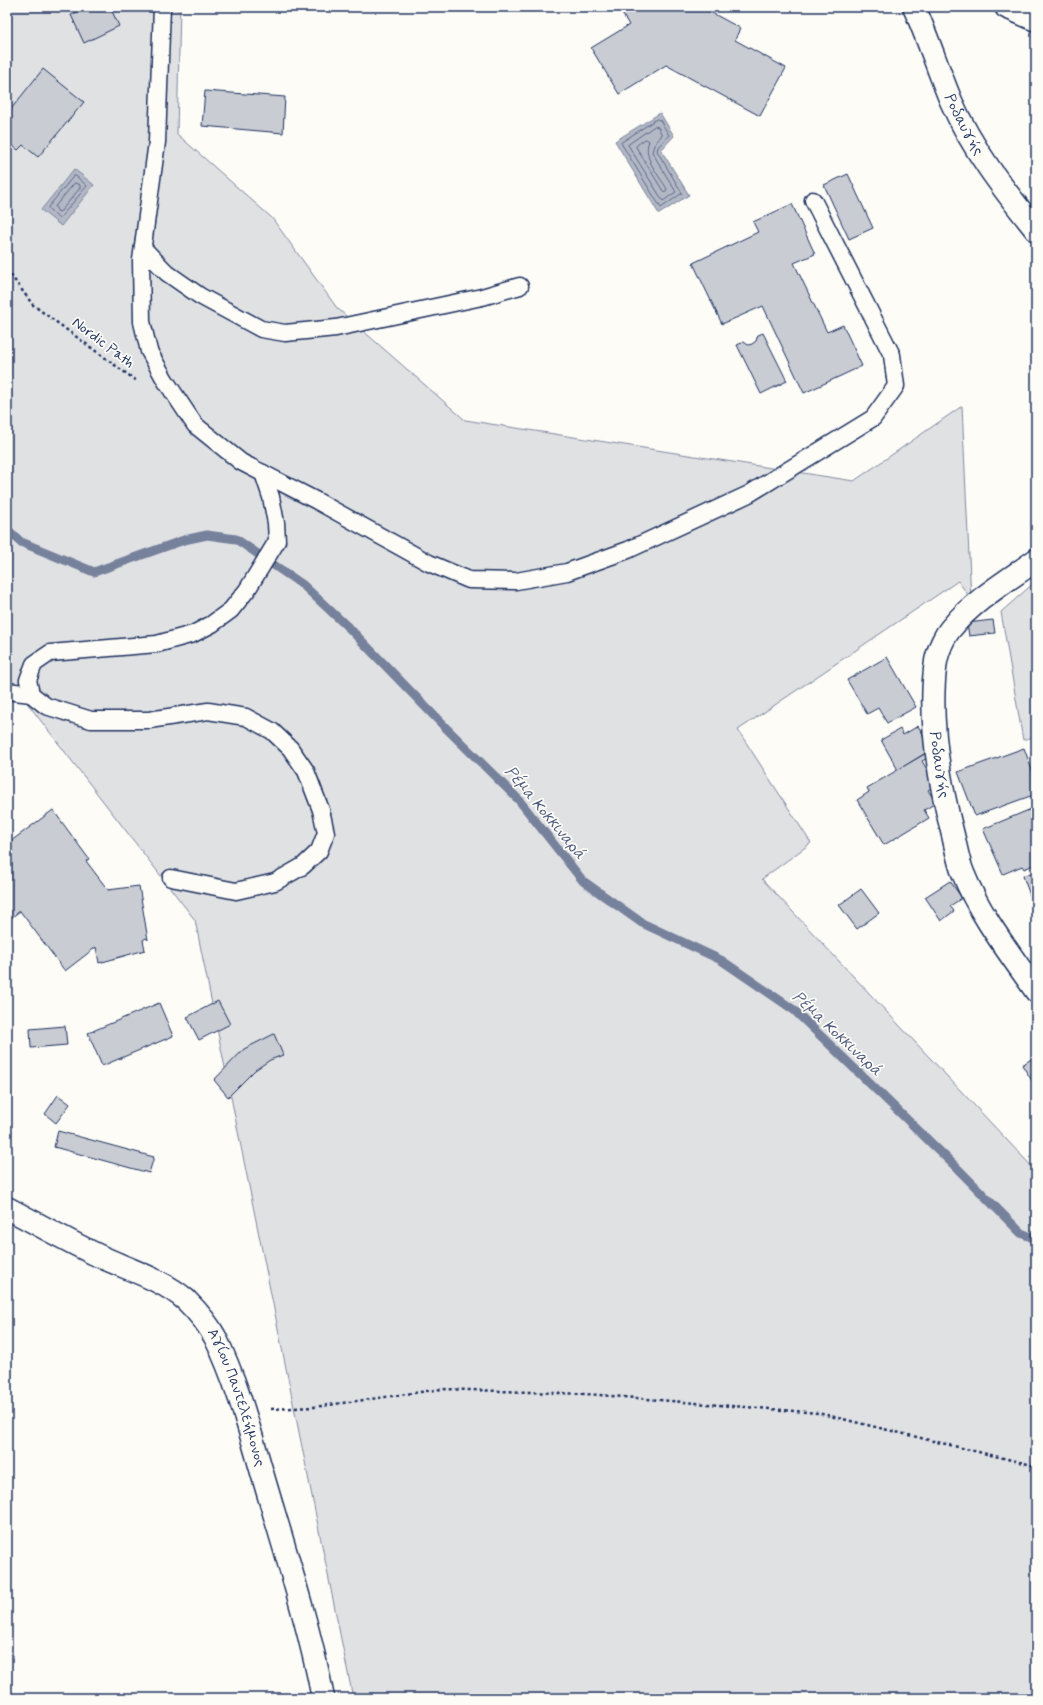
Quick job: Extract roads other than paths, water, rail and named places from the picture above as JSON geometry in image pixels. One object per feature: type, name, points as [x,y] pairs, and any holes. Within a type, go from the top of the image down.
[{"type":"street","name":"Ροδαυγής","points":[[914,7],[952,101],[974,146],[999,183],[1036,230]]},
{"type":"street","points":[[1006,7],[1036,20]]},
{"type":"street","name":"Ροδαυγής","points":[[1036,560],[978,602],[952,626],[936,659],[933,694],[937,753],[947,812],[962,872],[989,921],[1036,991]]},
{"type":"street","name":"Αγίου Παντελεήμονος","points":[[7,1208],[93,1253],[170,1288],[186,1300],[200,1315],[214,1335],[225,1359],[243,1411],[294,1579],[314,1654],[323,1698]]},
{"type":"lane","points":[[162,7],[157,142],[141,260],[142,322],[149,351],[165,380],[195,424],[241,462],[376,533],[429,563],[469,580],[516,581],[567,572],[628,550],[749,494],[872,418],[896,386],[892,355],[813,200]]},
{"type":"lane","points":[[143,248],[167,273],[200,296],[261,329],[284,334],[336,328],[482,297],[520,286]]},
{"type":"lane","points":[[31,694],[28,680],[34,664],[50,653],[157,644],[193,634],[212,624],[231,610],[247,590],[277,541],[276,522],[271,497],[263,473]]},
{"type":"lane","points":[[7,691],[31,694],[46,706],[91,720],[149,720],[208,711],[246,717],[272,731],[290,748],[306,771],[322,810],[326,833],[319,851],[303,866],[275,882],[236,891],[171,878]]},
{"type":"water","points":[[660,113],[674,136],[661,150],[689,195],[659,214],[615,141]]},
{"type":"water","points":[[74,169],[94,185],[61,226],[41,210]]},
{"type":"waterway","name":"Ρέμα Κοκκιναρά","points":[[7,529],[21,542],[94,572],[184,540],[207,535],[236,539],[303,585],[351,630],[445,727],[518,799],[583,881],[642,923],[721,960],[794,1010],[955,1166],[1021,1233],[1036,1239]]}]
